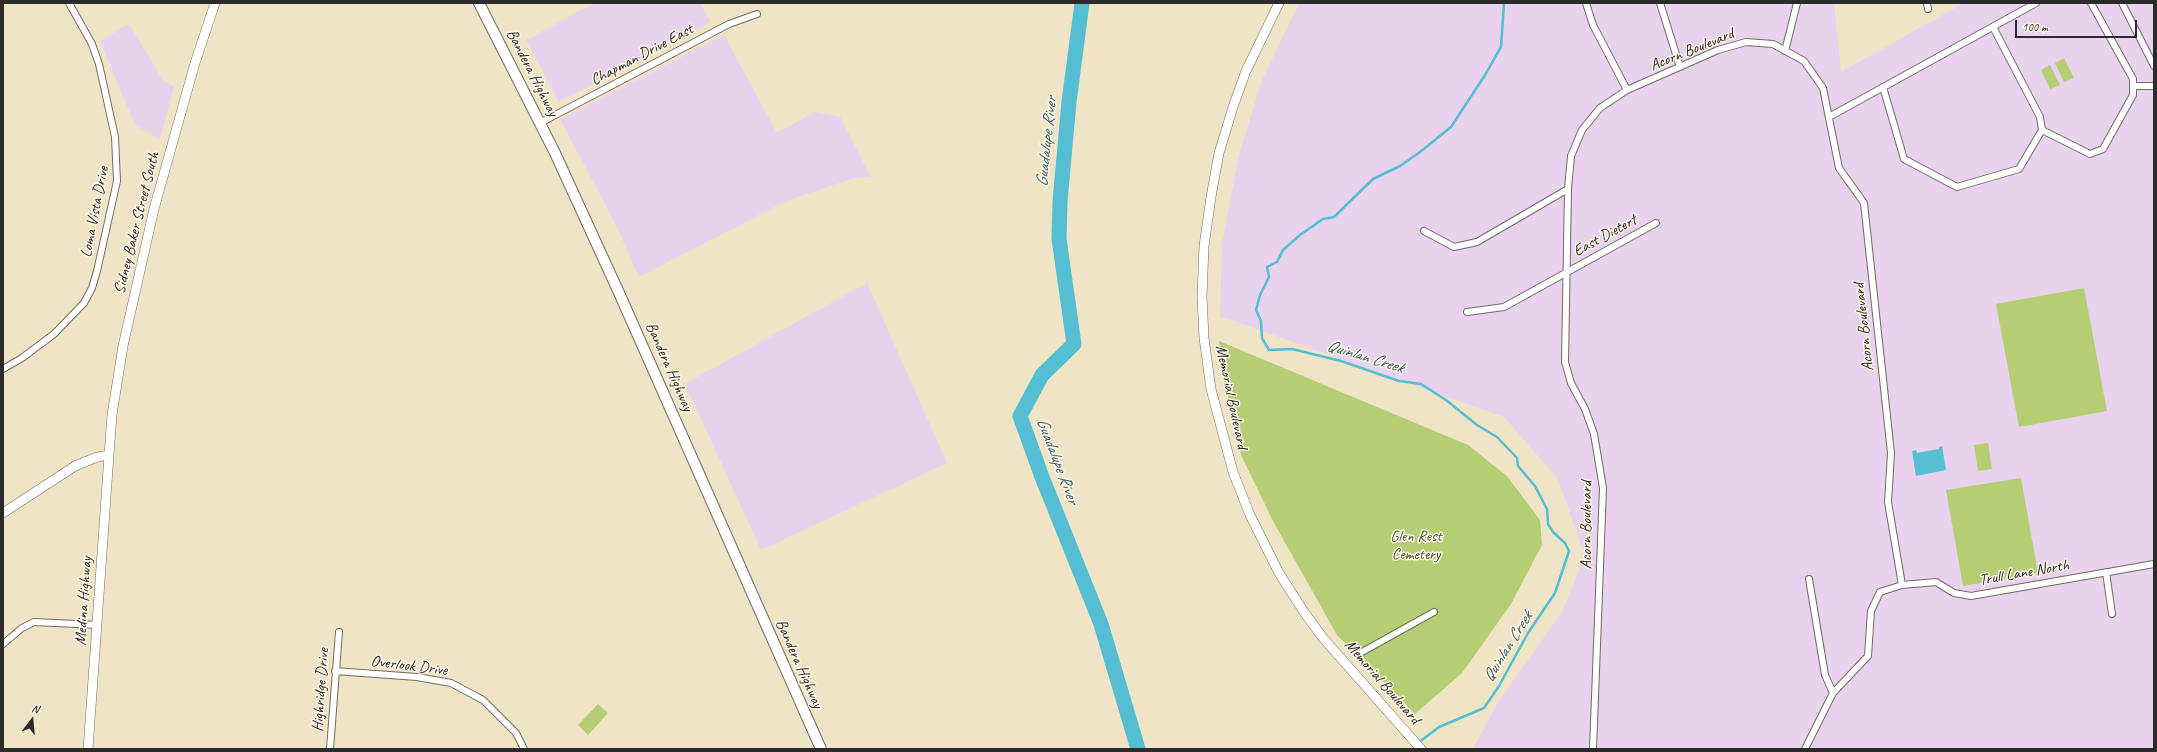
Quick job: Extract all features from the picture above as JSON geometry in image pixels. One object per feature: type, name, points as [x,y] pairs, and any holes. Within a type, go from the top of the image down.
[{"type":"main road","name":"Sidney Baker Street South","points":[[109,455],[117,380],[133,295],[154,208],[195,63],[215,3]]},
{"type":"main road","name":"Bandera Highway","points":[[479,3],[540,123],[630,318],[821,749]]},
{"type":"main road","name":"Memorial Boulevard","points":[[1279,3],[1246,71],[1225,132],[1215,176],[1206,225],[1202,280],[1206,359],[1218,421],[1233,472],[1250,515],[1271,559],[1304,612],[1340,658],[1421,749]]},
{"type":"main road","points":[[3,512],[75,466],[97,457],[109,455]]},
{"type":"main road","name":"Medina Highway","points":[[88,749],[109,455]]},
{"type":"street","name":"Loma Vista Drive","points":[[3,369],[22,358],[54,334],[84,303],[92,288],[97,271],[117,181],[115,138],[99,64],[92,44],[69,3]]},
{"type":"street","points":[[1586,3],[1593,25],[1627,90]]},
{"type":"street","points":[[1660,3],[1680,67]]},
{"type":"street","points":[[1785,52],[1797,3]]},
{"type":"street","points":[[1829,117],[2036,3]]},
{"type":"street","points":[[2042,130],[2090,154],[2103,149],[2133,95],[2133,79],[2091,3]]},
{"type":"street","points":[[2122,3],[2154,66]]},
{"type":"street","name":"Chapman Drive East","points":[[540,123],[729,24],[757,14]]},
{"type":"street","points":[[1883,87],[1904,159],[1957,188],[2019,169],[2042,130],[2040,117],[1993,27]]},
{"type":"street","name":"Acorn Boulevard","points":[[1593,749],[1603,488],[1594,434],[1585,409],[1571,383],[1565,362],[1568,189],[1571,156],[1582,130],[1600,108],[1627,90],[1718,50],[1746,42],[1772,44],[1804,61],[1823,88],[1839,168],[1864,203],[1891,453],[1888,502],[1902,585]]},
{"type":"street","points":[[2133,86],[2154,86]]},
{"type":"street","points":[[1424,231],[1454,247],[1478,242],[1568,189]]},
{"type":"street","name":"East Dietert","points":[[1467,312],[1504,307],[1656,223]]},
{"type":"street","name":"Trull Lane North","points":[[1902,585],[1936,582],[1954,593],[1972,596],[2154,564]]},
{"type":"street","points":[[2106,572],[2112,614]]},
{"type":"street","points":[[1809,579],[1826,675],[1833,693]]},
{"type":"street","points":[[1805,749],[1833,693],[1868,656],[1871,611],[1880,592],[1902,585]]},
{"type":"street","points":[[1362,652],[1434,612]]},
{"type":"street","points":[[3,644],[22,628],[34,622],[98,625]]},
{"type":"street","name":"Highridge Drive","points":[[330,749],[338,632]]},
{"type":"street","name":"Overlook Drive","points":[[335,671],[417,677],[451,683],[483,700],[516,733],[524,749]]},
{"type":"shaded area","points":[[595,3],[700,3],[711,22],[559,102],[526,40]]},
{"type":"shaded area","points":[[1299,3],[1834,3],[1841,72],[1964,3],[2154,3],[2154,749],[1473,749],[1498,702],[1562,612],[1585,556],[1558,479],[1504,417],[1220,316],[1222,243],[1239,155],[1262,80]]},
{"type":"shaded area","points":[[129,24],[164,82],[174,86],[160,139],[135,125],[100,41]]},
{"type":"shaded area","points":[[724,35],[777,133],[815,112],[840,117],[871,177],[854,178],[786,201],[639,277],[616,225],[560,119]]},
{"type":"shaded area","points":[[867,283],[947,463],[761,550],[685,384]]},
{"type":"green space","points":[[2064,58],[2074,78],[2064,82],[2055,63]]},
{"type":"green space","points":[[2050,65],[2060,85],[2050,89],[2041,70]]},
{"type":"green space","points":[[2084,288],[2107,411],[2019,427],[1996,304]]},
{"type":"green space","name":"Glen Rest Cemetery","points":[[1219,341],[1468,445],[1507,476],[1540,520],[1542,545],[1511,604],[1462,673],[1415,714],[1337,635],[1273,521],[1241,455],[1225,385]]},
{"type":"green space","points":[[1988,443],[1992,469],[1978,471],[1974,445]]},
{"type":"green space","points":[[2021,478],[2038,573],[1963,586],[1946,490]]},
{"type":"green space","points":[[598,704],[608,713],[588,735],[578,725]]},
{"type":"water","points":[[1942,446],[1946,470],[1916,476],[1912,451],[1916,450],[1917,453],[1939,449],[1939,447]]},
{"type":"waterway","name":"Guadalupe River","points":[[1082,3],[1069,102],[1060,201],[1059,239],[1074,344],[1042,375],[1020,416],[1042,477],[1101,624],[1138,749]]},
{"type":"waterway","name":"Quinlan Creek","points":[[1418,743],[1439,727],[1484,708],[1499,686],[1528,633],[1555,593],[1569,551],[1565,543],[1553,532],[1548,524],[1547,509],[1535,486],[1518,466],[1517,458],[1497,437],[1477,425],[1446,400],[1421,384],[1399,381],[1341,361],[1292,349],[1269,350],[1262,338],[1261,321],[1256,310],[1260,295],[1269,277],[1267,267],[1277,262],[1283,250],[1300,235],[1323,219],[1334,217],[1373,179],[1400,166],[1451,127],[1485,75],[1501,47],[1504,3]]}]
